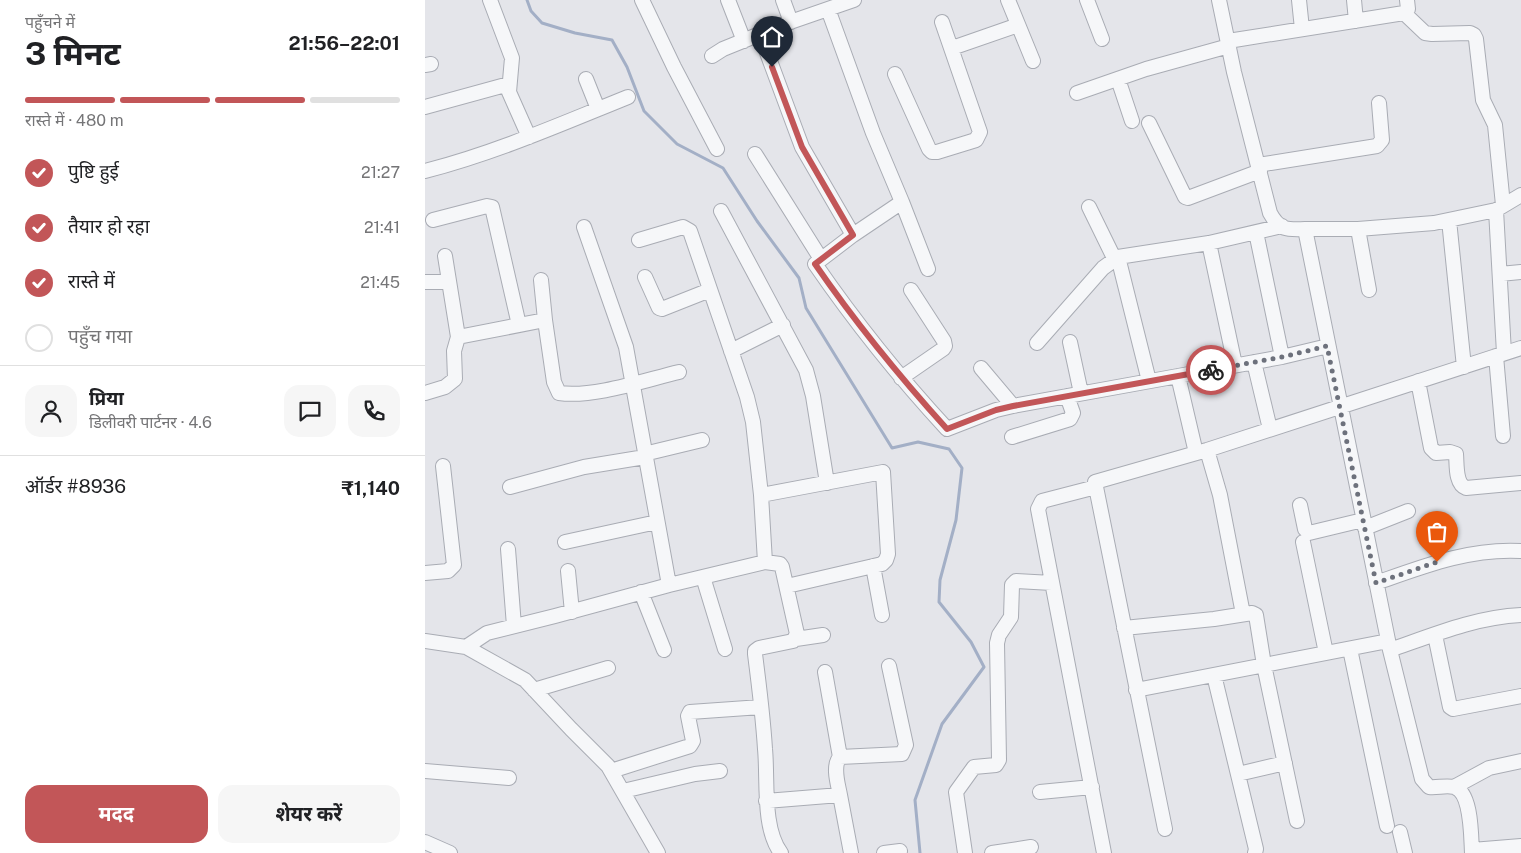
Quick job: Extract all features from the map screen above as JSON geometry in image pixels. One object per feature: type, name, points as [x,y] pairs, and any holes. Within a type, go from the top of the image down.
[{"type":"street","points":[[490,0],[513,58],[509,84],[511,97],[529,137]]},
{"type":"street","points":[[642,0],[674,67],[717,149]]},
{"type":"street","points":[[728,0],[743,41]]},
{"type":"street","points":[[783,0],[791,22]]},
{"type":"street","points":[[712,56],[773,28],[854,0]]},
{"type":"street","points":[[1009,0],[1033,61]]},
{"type":"street","points":[[1087,0],[1101,39]]},
{"type":"street","points":[[1219,0],[1270,213],[1274,221],[1288,230],[1358,229],[1434,223],[1499,208],[1521,195]]},
{"type":"street","points":[[1299,0],[1302,29]]},
{"type":"street","points":[[1354,0],[1356,21]]},
{"type":"street","points":[[1077,93],[1228,43],[1356,21],[1405,7],[1425,33],[1470,33],[1474,35],[1483,100],[1495,125],[1499,208],[1500,355],[1503,436]]},
{"type":"street","points":[[828,9],[873,133],[928,269]]},
{"type":"street","points":[[895,74],[932,152],[976,140],[980,132],[942,22]]},
{"type":"street","points":[[951,48],[1018,25]]},
{"type":"street","points":[[760,34],[802,147],[853,235]]},
{"type":"street","points":[[1119,78],[1132,121]]},
{"type":"street","points":[[586,79],[597,109]]},
{"type":"street","points":[[425,107],[509,84]]},
{"type":"street","points":[[425,171],[529,137],[628,97]]},
{"type":"street","points":[[1149,123],[1185,197],[1188,198],[1259,168],[1377,146],[1381,140],[1379,103]]},
{"type":"street","points":[[755,154],[821,259]]},
{"type":"street","points":[[902,202],[853,235],[815,264],[846,308],[901,378],[947,429],[996,410],[1013,406],[1282,357],[1327,346]]},
{"type":"street","points":[[433,220],[487,206],[492,207],[519,325]]},
{"type":"street","points":[[1089,207],[1116,258],[1149,381]]},
{"type":"street","points":[[721,212],[801,359],[810,381],[827,483]]},
{"type":"street","points":[[1449,220],[1464,367]]},
{"type":"street","points":[[1037,343],[1103,268],[1116,258],[1209,243],[1282,226]]},
{"type":"street","points":[[584,227],[625,347],[669,585]]},
{"type":"street","points":[[639,240],[683,227],[690,230],[747,397],[753,422],[761,495],[765,562]]},
{"type":"street","points":[[1305,229],[1339,406],[1389,645],[1423,779],[1429,787],[1454,787],[1489,768],[1521,761]]},
{"type":"street","points":[[1358,229],[1369,290]]},
{"type":"street","points":[[1256,232],[1282,357]]},
{"type":"street","points":[[1209,243],[1235,365]]},
{"type":"street","points":[[425,393],[445,387],[455,379],[454,351],[457,337],[445,256]]},
{"type":"street","points":[[1500,274],[1521,272]]},
{"type":"street","points":[[645,277],[659,308],[662,309],[710,290]]},
{"type":"street","points":[[541,280],[554,382],[559,393],[572,394],[632,384],[679,372]]},
{"type":"street","points":[[425,282],[449,282]]},
{"type":"street","points":[[901,378],[945,346],[944,341],[911,290]]},
{"type":"street","points":[[457,337],[545,320]]},
{"type":"street","points":[[731,351],[783,325]]},
{"type":"street","points":[[1012,437],[1070,419],[1073,413],[1074,395],[1070,342]]},
{"type":"street","points":[[1165,829],[1095,482],[1201,452],[1521,348]]},
{"type":"street","points":[[1254,362],[1270,429]]},
{"type":"street","points":[[981,368],[1013,406]]},
{"type":"street","points":[[1178,376],[1201,452],[1220,495],[1243,614]]},
{"type":"street","points":[[1418,381],[1431,448],[1436,453],[1450,452],[1456,454],[1461,486],[1466,488],[1521,484]]},
{"type":"street","points":[[510,487],[584,467],[645,455],[702,440]]},
{"type":"street","points":[[425,573],[449,571],[454,565],[443,466]]},
{"type":"street","points":[[761,495],[883,472],[888,554],[886,560],[882,564],[787,586]]},
{"type":"street","points":[[1096,487],[1042,502],[1038,509],[1104,853]]},
{"type":"street","points":[[1300,505],[1305,530],[1309,532],[1364,524],[1408,511]]},
{"type":"street","points":[[565,542],[657,522]]},
{"type":"street","points":[[1303,542],[1326,653]]},
{"type":"street","points":[[508,549],[515,626]]},
{"type":"street","points":[[1376,583],[1460,556],[1487,551],[1521,551]]},
{"type":"street","points":[[466,647],[487,633],[572,612],[641,592],[765,562],[780,564],[783,567],[797,634],[796,639]]},
{"type":"street","points":[[873,566],[882,615]]},
{"type":"street","points":[[568,571],[572,612]]},
{"type":"street","points":[[703,577],[725,649]]},
{"type":"street","points":[[965,853],[956,792],[974,767],[996,765],[999,760],[997,643],[999,635],[1011,617],[1012,585],[1015,581],[1052,583]]},
{"type":"street","points":[[641,592],[664,650]]},
{"type":"street","points":[[1124,628],[1252,613],[1256,615],[1264,665],[1297,821]]},
{"type":"street","points":[[1136,690],[1326,653],[1389,645],[1435,635],[1474,622],[1521,615]]},
{"type":"street","points":[[781,853],[773,839],[766,801],[765,751],[755,651],[759,648],[796,639],[823,635]]},
{"type":"street","points":[[1435,635],[1450,707],[1453,709],[1521,696]]},
{"type":"street","points":[[425,641],[466,647],[525,680],[608,766],[658,853]]},
{"type":"street","points":[[1350,649],[1387,826]]},
{"type":"street","points":[[840,757],[902,754],[905,751],[906,745],[889,666]]},
{"type":"street","points":[[534,690],[608,668]]},
{"type":"street","points":[[825,672],[840,757],[836,770],[851,853]]},
{"type":"street","points":[[1215,675],[1256,849],[1255,853]]},
{"type":"street","points":[[611,770],[690,746],[693,741],[688,716],[691,712],[761,707]]},
{"type":"street","points":[[1238,774],[1285,763]]},
{"type":"street","points":[[425,771],[509,778]]},
{"type":"street","points":[[623,791],[695,774],[719,771]]},
{"type":"street","points":[[1454,787],[1463,793],[1467,802],[1472,852],[1521,846]]},
{"type":"street","points":[[1040,792],[1092,788]]},
{"type":"street","points":[[766,801],[840,795]]},
{"type":"street","points":[[1400,832],[1405,853]]},
{"type":"street","points":[[425,842],[450,853]]},
{"type":"street","points":[[992,853],[1031,847]]},
{"type":"street","points":[[884,853],[900,851]]},
{"type":"waterway","points":[[527,0],[531,11],[542,23],[575,33],[612,40],[627,67],[644,111],[677,144],[723,168],[757,221],[799,278],[806,308],[892,448],[918,442],[949,449],[962,468],[956,520],[940,580],[939,602],[971,642],[984,667],[942,724],[915,800],[920,853]]},
{"type":"way so far","points":[[1211,370],[1282,357],[1327,346],[1376,583],[1437,562]]},
{"type":"route","points":[[772,67],[802,147],[853,235],[815,264],[846,308],[892,366],[947,429],[996,410],[1013,406],[1211,370]]}]
